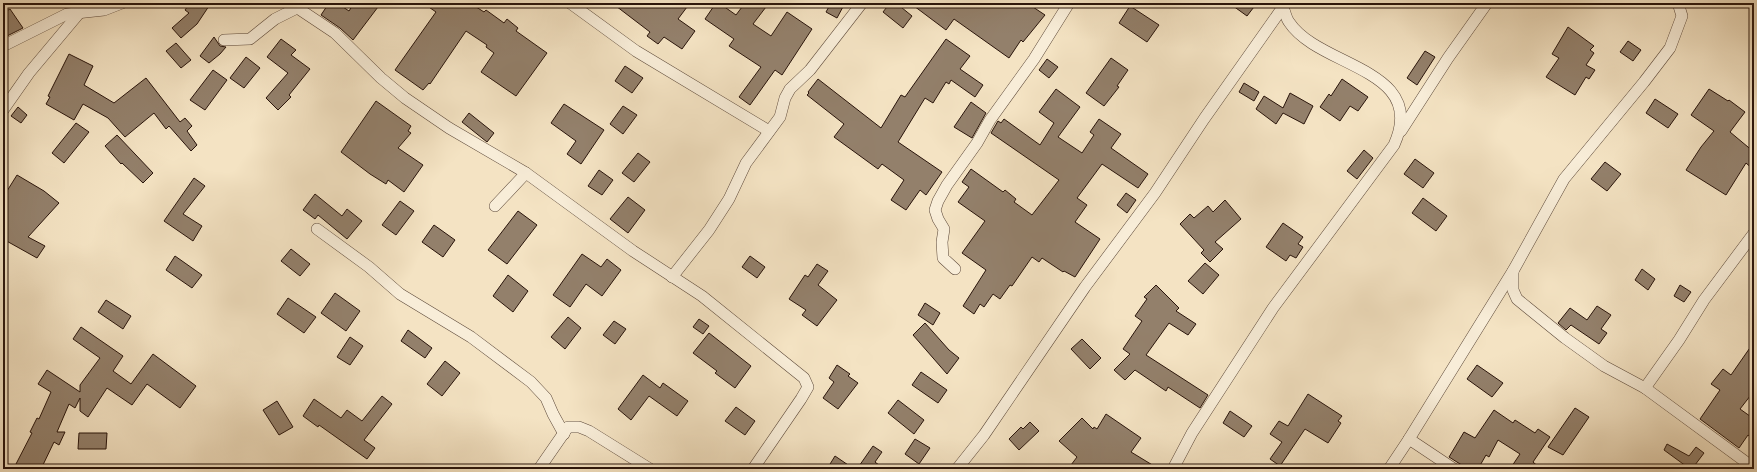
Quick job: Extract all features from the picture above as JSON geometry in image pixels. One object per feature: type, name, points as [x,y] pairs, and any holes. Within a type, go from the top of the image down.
[{"type":"street","points":[[3,46],[67,14],[81,11],[104,10],[122,3]]},
{"type":"street","points":[[570,3],[636,51],[769,132]]},
{"type":"street","points":[[672,277],[709,230],[729,199],[746,163],[780,117],[785,98],[790,89],[810,70],[862,3]]},
{"type":"street","points":[[955,269],[943,258],[942,242],[944,229],[935,210],[938,201],[947,185],[977,143],[990,120],[1034,59],[1069,3]]},
{"type":"street","points":[[1173,469],[1192,433],[1273,308],[1394,145],[1400,133],[1448,58],[1487,3]]},
{"type":"street","points":[[1389,469],[1409,440],[1513,271],[1564,179],[1670,48],[1682,16],[1678,3]]},
{"type":"street","points":[[224,40],[250,38],[294,5],[335,33],[381,78],[405,98],[449,128],[526,174],[632,251],[702,296],[804,378],[808,387],[753,469]]},
{"type":"street","points":[[1284,5],[1289,21],[1304,37],[1342,60],[1380,79],[1395,94],[1401,115],[1400,133]]},
{"type":"street","points":[[957,469],[984,435],[1085,286],[1155,193],[1204,119],[1284,5]]},
{"type":"street","points":[[3,110],[29,73],[81,11]]},
{"type":"street","points":[[495,206],[526,174]]},
{"type":"street","points":[[317,229],[369,267],[400,294],[471,337],[531,382],[546,398],[564,434]]},
{"type":"street","points":[[1645,388],[1679,340],[1704,300],[1754,233]]},
{"type":"street","points":[[1513,271],[1513,290],[1517,299],[1565,338],[1604,366],[1645,388],[1754,468]]},
{"type":"street","points":[[539,469],[568,427],[579,427],[589,431],[650,469]]},
{"type":"street","points":[[1409,440],[1454,469]]},
{"type":"building","points":[[190,3],[211,3],[197,24],[181,38],[172,28],[189,13],[185,10]]},
{"type":"building","points":[[329,3],[337,3],[349,11],[354,3],[381,3],[353,40],[340,28],[321,15]]},
{"type":"building","points":[[423,3],[470,3],[484,12],[486,10],[504,23],[507,19],[518,28],[516,31],[547,53],[516,96],[481,72],[494,53],[486,47],[487,45],[466,31],[430,84],[429,83],[423,90],[395,70],[436,12]]},
{"type":"building","points":[[612,3],[690,3],[678,19],[695,31],[682,49],[664,37],[658,44],[647,36],[650,32]]},
{"type":"building","points":[[716,3],[719,3],[736,15],[745,3],[769,3],[753,24],[771,36],[787,12],[812,29],[782,75],[775,70],[750,105],[739,97],[761,67],[729,46],[734,39],[705,19]]},
{"type":"building","points":[[831,3],[845,3],[837,18],[826,12]]},
{"type":"building","points":[[890,3],[896,3],[912,16],[903,28],[883,12]]},
{"type":"building","points":[[910,3],[1027,3],[1045,15],[1023,42],[1021,40],[1009,58],[954,19],[946,30]]},
{"type":"building","points":[[1229,3],[1257,3],[1247,16]]},
{"type":"building","points":[[1130,6],[1159,25],[1147,42],[1119,23]]},
{"type":"building","points":[[10,9],[23,28],[3,38],[3,13]]},
{"type":"building","points":[[1568,27],[1594,46],[1590,50],[1594,53],[1586,65],[1595,70],[1589,79],[1586,77],[1575,95],[1546,77],[1559,58],[1552,54]]},
{"type":"building","points":[[214,37],[220,46],[226,47],[209,63],[200,56]]},
{"type":"building","points":[[281,39],[296,50],[291,55],[310,69],[289,95],[291,97],[278,110],[266,98],[288,73],[267,57]]},
{"type":"building","points":[[946,39],[970,56],[960,69],[983,85],[975,97],[951,80],[949,84],[946,82],[933,103],[925,98],[898,142],[942,172],[926,195],[920,190],[906,210],[891,200],[904,180],[882,164],[878,169],[834,137],[844,124],[807,95],[818,79],[881,128],[901,95],[905,97]]},
{"type":"building","points":[[1628,41],[1641,50],[1633,61],[1620,52]]},
{"type":"building","points":[[176,43],[191,60],[181,68],[166,51]]},
{"type":"building","points":[[1425,51],[1435,57],[1417,85],[1407,78]]},
{"type":"building","points":[[69,54],[93,66],[84,85],[114,103],[146,78],[180,122],[185,118],[192,126],[187,131],[197,145],[191,151],[169,126],[166,129],[154,113],[125,137],[108,118],[83,104],[74,120],[46,104],[50,97],[48,96]]},
{"type":"building","points":[[246,57],[260,68],[244,88],[230,78]]},
{"type":"building","points":[[1111,58],[1128,70],[1117,86],[1119,87],[1104,106],[1086,93]]},
{"type":"building","points":[[1047,59],[1058,67],[1049,78],[1039,70]]},
{"type":"building","points":[[625,66],[643,78],[632,93],[615,81]]},
{"type":"building","points":[[213,70],[227,80],[205,110],[190,100]]},
{"type":"building","points":[[1342,79],[1368,97],[1358,111],[1350,106],[1340,121],[1320,107],[1329,94],[1331,96]]},
{"type":"building","points":[[1244,83],[1259,92],[1254,101],[1239,92]]},
{"type":"building","points":[[1056,89],[1080,107],[1058,137],[1082,153],[1094,135],[1090,132],[1099,119],[1121,134],[1111,148],[1148,174],[1138,188],[1102,164],[1077,198],[1087,205],[1075,222],[1100,239],[1075,277],[1064,271],[1063,272],[1042,258],[1039,262],[1032,257],[1012,286],[1010,285],[1000,299],[993,294],[984,307],[980,304],[974,314],[963,306],[986,270],[962,253],[985,221],[958,202],[969,187],[962,182],[971,169],[1003,192],[1005,190],[1016,199],[1014,202],[1032,215],[1059,180],[991,133],[998,121],[1001,123],[1004,119],[1040,145],[1054,123],[1039,112]]},
{"type":"building","points":[[1709,89],[1728,101],[1729,100],[1745,112],[1730,132],[1754,152],[1754,170],[1746,163],[1726,195],[1686,170],[1701,147],[1714,131],[1691,115]]},
{"type":"building","points":[[1290,93],[1313,106],[1304,124],[1283,113],[1276,124],[1256,109],[1264,96],[1283,108]]},
{"type":"building","points":[[1655,99],[1678,114],[1668,128],[1646,113]]},
{"type":"building","points":[[376,101],[411,126],[408,131],[411,133],[398,148],[423,165],[404,192],[388,180],[386,184],[370,174],[341,152]]},
{"type":"building","points":[[971,102],[986,113],[972,138],[954,127]]},
{"type":"building","points":[[564,104],[604,130],[581,164],[567,154],[576,141],[551,123]]},
{"type":"building","points":[[623,106],[637,115],[623,134],[610,124]]},
{"type":"building","points":[[18,107],[27,115],[21,123],[11,116]]},
{"type":"building","points":[[469,113],[494,133],[487,142],[462,122]]},
{"type":"building","points":[[76,123],[89,132],[64,163],[52,153]]},
{"type":"building","points":[[117,135],[153,173],[143,183],[122,163],[121,164],[105,146]]},
{"type":"building","points":[[1364,150],[1373,158],[1357,179],[1347,171]]},
{"type":"building","points":[[638,153],[650,162],[634,182],[622,173]]},
{"type":"building","points":[[1415,159],[1434,173],[1423,188],[1404,174]]},
{"type":"building","points":[[1605,162],[1621,174],[1607,191],[1591,179]]},
{"type":"building","points":[[599,170],[613,180],[602,195],[588,186]]},
{"type":"building","points":[[17,175],[44,191],[59,203],[28,237],[45,246],[37,258],[3,239],[3,189],[7,191]]},
{"type":"building","points":[[194,178],[205,186],[183,214],[202,226],[193,241],[164,221]]},
{"type":"building","points":[[1126,193],[1136,200],[1127,213],[1117,205]]},
{"type":"building","points":[[315,194],[342,216],[347,209],[362,221],[347,239],[318,215],[315,219],[303,210]]},
{"type":"building","points":[[628,197],[645,210],[628,233],[610,219]]},
{"type":"building","points":[[1423,198],[1447,216],[1436,231],[1412,213]]},
{"type":"building","points":[[1225,200],[1241,219],[1215,242],[1223,249],[1210,262],[1201,253],[1204,250],[1180,224],[1190,214],[1194,218],[1208,206],[1213,212]]},
{"type":"building","points":[[400,201],[414,211],[396,235],[382,225]]},
{"type":"building","points":[[518,211],[537,225],[507,264],[488,250]]},
{"type":"building","points":[[1283,223],[1303,237],[1298,244],[1303,247],[1296,258],[1290,255],[1286,261],[1266,247]]},
{"type":"building","points":[[434,225],[455,240],[443,257],[422,242]]},
{"type":"building","points":[[291,249],[310,264],[300,276],[281,261]]},
{"type":"building","points":[[582,254],[601,267],[607,259],[621,270],[602,296],[586,284],[570,307],[553,295]]},
{"type":"building","points":[[175,256],[202,275],[192,288],[166,270]]},
{"type":"building","points":[[750,256],[765,267],[757,278],[742,267]]},
{"type":"building","points":[[1205,263],[1219,275],[1203,294],[1188,281]]},
{"type":"building","points":[[817,264],[828,271],[818,285],[837,300],[817,326],[802,315],[806,310],[789,299],[805,275],[808,277]]},
{"type":"building","points":[[1642,269],[1655,279],[1648,290],[1635,280]]},
{"type":"building","points":[[508,275],[528,291],[513,312],[493,296]]},
{"type":"building","points":[[1156,285],[1179,308],[1176,311],[1196,324],[1188,335],[1169,323],[1146,355],[1208,395],[1200,408],[1168,387],[1166,391],[1135,370],[1125,380],[1114,370],[1130,354],[1123,349],[1142,321],[1135,316],[1147,299],[1144,297]]},
{"type":"building","points":[[1680,285],[1691,292],[1684,302],[1674,296]]},
{"type":"building","points":[[335,293],[360,311],[346,331],[321,313]]},
{"type":"building","points":[[288,298],[316,317],[304,333],[277,314]]},
{"type":"building","points":[[106,300],[131,316],[123,329],[98,312]]},
{"type":"building","points":[[925,303],[940,313],[933,325],[918,315]]},
{"type":"building","points":[[1597,306],[1611,315],[1601,329],[1607,333],[1599,344],[1571,325],[1566,330],[1558,323],[1570,308],[1587,320]]},
{"type":"building","points":[[568,317],[581,328],[565,349],[551,337]]},
{"type":"building","points":[[699,319],[709,326],[703,334],[693,327]]},
{"type":"building","points":[[614,321],[626,329],[615,344],[603,335]]},
{"type":"building","points":[[925,323],[949,350],[959,358],[947,374],[913,335]]},
{"type":"building","points":[[81,327],[123,356],[113,371],[131,384],[153,354],[196,386],[180,408],[147,384],[132,405],[107,388],[88,417],[80,411],[80,398],[75,408],[69,404],[57,432],[65,432],[59,445],[54,442],[41,469],[25,469],[16,464],[32,433],[30,432],[37,418],[39,419],[51,392],[38,384],[47,370],[80,392],[80,385],[100,358],[73,339]]},
{"type":"building","points":[[408,330],[432,348],[425,358],[401,341]]},
{"type":"building","points":[[709,333],[751,366],[735,388],[715,373],[717,371],[693,353]]},
{"type":"building","points":[[350,337],[363,346],[350,365],[337,357]]},
{"type":"building","points":[[1082,339],[1101,358],[1090,369],[1071,349]]},
{"type":"building","points":[[1754,342],[1754,391],[1740,409],[1754,419],[1754,440],[1748,435],[1739,448],[1700,419],[1720,390],[1711,384],[1723,369],[1731,375]]},
{"type":"building","points":[[445,361],[460,373],[442,396],[427,384]]},
{"type":"building","points":[[837,365],[850,374],[848,376],[858,383],[838,409],[823,398],[834,382],[829,378]]},
{"type":"building","points":[[1477,365],[1503,383],[1492,397],[1467,379]]},
{"type":"building","points":[[921,372],[947,390],[938,403],[912,385]]},
{"type":"building","points":[[643,375],[660,388],[663,383],[688,401],[677,416],[649,396],[631,420],[618,409]]},
{"type":"building","points":[[1308,394],[1342,416],[1338,421],[1341,423],[1328,443],[1305,429],[1280,466],[1270,459],[1282,442],[1270,434],[1279,421],[1288,426]]},
{"type":"building","points":[[382,396],[392,404],[364,440],[375,448],[367,459],[319,425],[318,427],[303,416],[314,399],[341,418],[347,410],[362,421]]},
{"type":"building","points":[[898,400],[924,420],[914,434],[888,413]]},
{"type":"building","points":[[277,401],[293,427],[279,435],[263,410]]},
{"type":"building","points":[[736,407],[755,421],[745,435],[725,421]]},
{"type":"building","points":[[1575,408],[1589,417],[1563,455],[1548,447]]},
{"type":"building","points":[[1494,410],[1513,423],[1515,420],[1535,433],[1538,429],[1550,437],[1533,462],[1541,469],[1510,469],[1520,454],[1498,440],[1489,457],[1486,455],[1478,469],[1468,469],[1449,457],[1464,432],[1475,438]]},
{"type":"building","points":[[1230,411],[1252,426],[1244,437],[1223,423]]},
{"type":"building","points":[[1106,414],[1141,438],[1131,452],[1159,469],[1068,469],[1077,457],[1059,441],[1082,418],[1093,429],[1094,427],[1097,429]]},
{"type":"building","points":[[1030,422],[1039,431],[1019,450],[1009,439],[1021,427],[1023,429]]},
{"type":"building","points":[[79,433],[107,433],[106,449],[78,449]]},
{"type":"building","points":[[915,439],[930,448],[919,464],[905,454]]},
{"type":"building","points":[[1667,444],[1689,456],[1696,447],[1704,453],[1692,469],[1690,469],[1664,450]]},
{"type":"building","points":[[873,446],[882,452],[875,462],[884,469],[857,469]]},
{"type":"building","points":[[835,456],[854,469],[827,469]]}]
